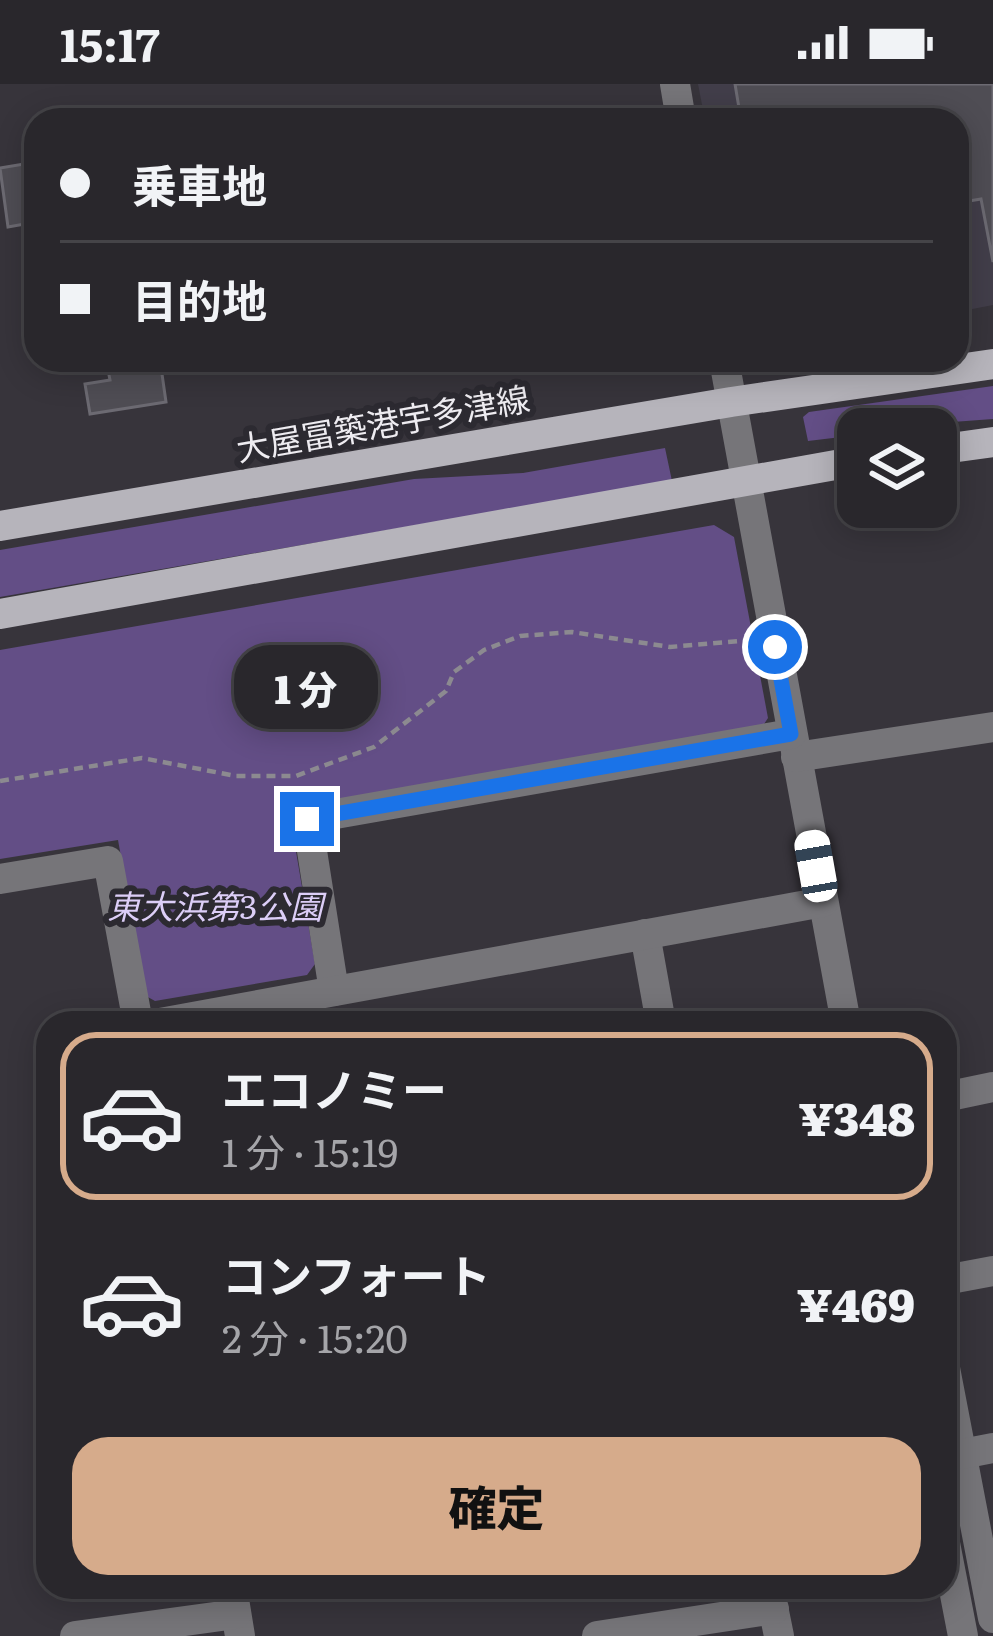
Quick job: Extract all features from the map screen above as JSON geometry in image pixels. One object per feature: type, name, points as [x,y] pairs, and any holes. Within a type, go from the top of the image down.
[{"type":"main road","name":"大屋冨築港宇多津線","points":[[0,526],[731,402],[938,372]]},
{"type":"main road","points":[[957,447],[993,442]]},
{"type":"main road","points":[[0,614],[837,465]]},
{"type":"street","points":[[726,372],[844,1011]]},
{"type":"street","points":[[334,991],[307,819],[794,745],[993,727]]},
{"type":"street","points":[[0,879],[108,861],[136,1011]]},
{"type":"street","points":[[225,1011],[823,902]]},
{"type":"street","points":[[645,934],[659,1011]]},
{"type":"street","points":[[957,1094],[993,1087]]},
{"type":"street","points":[[957,1278],[993,1270]]},
{"type":"street","points":[[957,1429],[993,1618]]},
{"type":"street","points":[[962,1454],[993,1448]]},
{"type":"street","points":[[956,1599],[963,1636]]},
{"type":"street","points":[[597,1636],[774,1611]]},
{"type":"street","points":[[75,1636],[236,1612]]},
{"type":"path","points":[[0,781],[142,758],[236,776],[296,776],[374,748],[446,691],[454,672],[484,650],[520,636],[572,632],[670,647],[755,639]]},
{"type":"shaded area","points":[[698,84],[993,84],[993,305],[969,310],[969,108],[703,108]]},
{"type":"green space","points":[[993,386],[993,419],[957,422],[957,408],[837,408]]},
{"type":"green space","points":[[837,408],[837,438],[808,441],[803,417]]},
{"type":"green space","points":[[665,448],[672,481],[0,597],[0,550],[414,479],[523,473]]},
{"type":"green space","name":"東大浜第3公園","points":[[714,525],[734,537],[768,718],[762,727],[289,810],[315,964],[307,975],[155,1001],[146,996],[118,840],[0,859],[0,650]]},
{"type":"building","points":[[735,84],[993,84],[993,262],[981,199],[969,201],[969,108],[739,108]]},
{"type":"building","points":[[24,164],[24,224],[8,227],[0,168]]},
{"type":"building","points":[[108,372],[162,372],[166,402],[90,414],[85,384],[110,380]]},
{"type":"route","points":[[307,819],[791,734],[775,647]]}]
